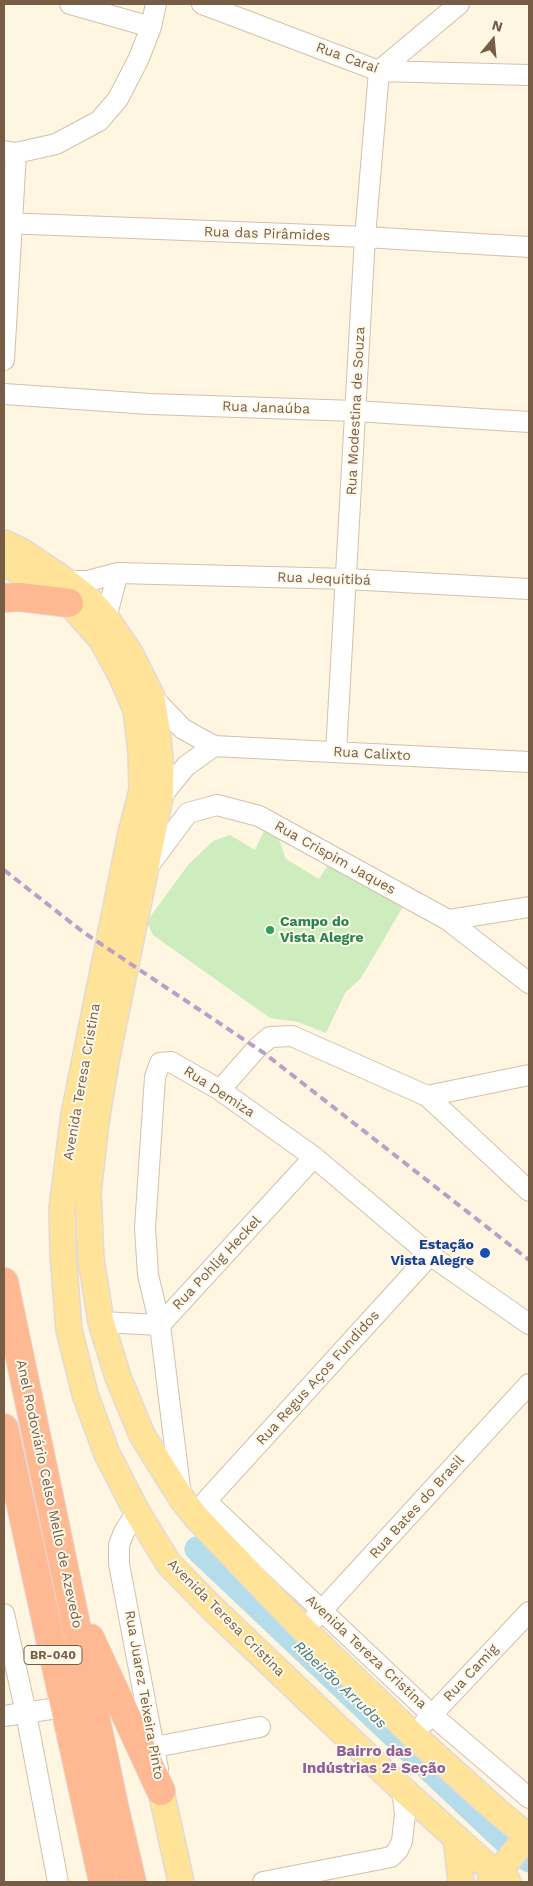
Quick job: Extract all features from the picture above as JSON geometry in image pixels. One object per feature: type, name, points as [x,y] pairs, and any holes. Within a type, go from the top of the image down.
[{"type":"highway","points":[[4,598],[68,592]]},
{"type":"highway","name":"Anel Rodoviário Celso Mello de Azevedo","points":[[4,1282],[115,1810],[132,1882]]},
{"type":"highway","name":"BR-040","points":[[4,1428],[103,1882]]},
{"type":"highway","points":[[70,1594],[160,1791]]},
{"type":"main road","name":"Avenida Teresa Cristina","points":[[4,543],[23,552],[68,592],[102,640],[122,677],[136,710],[142,752],[142,790],[131,833],[74,1114],[62,1209],[68,1330],[85,1394],[107,1454],[169,1564],[212,1608],[498,1878]]},
{"type":"main road","name":"Avenida Teresa Cristina","points":[[4,564],[68,592],[89,599],[106,618],[130,653],[152,697],[157,729],[161,769],[160,798],[107,1056],[96,1122],[88,1193],[91,1259],[101,1322],[118,1377],[142,1435],[182,1499],[197,1518],[304,1630],[413,1735],[497,1811],[528,1836]]},
{"type":"main road","name":"Rua Juarez Teixeira Pinto","points":[[160,1791],[181,1882]]},
{"type":"main road","points":[[498,1878],[528,1836]]},
{"type":"main road","points":[[456,1838],[461,1882]]},
{"type":"street","points":[[70,4],[151,26]]},
{"type":"street","points":[[4,360],[10,152],[56,144],[99,121],[118,99],[140,58],[156,4]]},
{"type":"street","name":"Rua Caraí","points":[[202,4],[238,10],[379,71],[529,76]]},
{"type":"street","points":[[379,71],[459,4]]},
{"type":"street","name":"Rua Modestina de Souza","points":[[336,752],[365,237],[379,71]]},
{"type":"street","name":"Rua das Pirâmides","points":[[8,224],[365,237],[529,247]]},
{"type":"street","name":"Rua Janaúba","points":[[4,394],[150,404],[355,412],[529,422]]},
{"type":"street","points":[[106,618],[118,573]]},
{"type":"street","name":"Rua Jequitibá","points":[[68,592],[88,581],[118,573],[346,579],[529,589]]},
{"type":"street","name":"Rua Calixto","points":[[152,697],[183,729],[214,746],[529,762]]},
{"type":"street","points":[[160,798],[186,766],[214,746]]},
{"type":"street","name":"Rua Crispim Jaques","points":[[146,870],[188,813],[217,805],[259,816],[448,920],[529,983]]},
{"type":"street","points":[[448,920],[529,907]]},
{"type":"street","points":[[220,1090],[257,1048],[270,1037],[292,1036],[427,1096],[529,1191]]},
{"type":"street","name":"Rua Demiza","points":[[182,1499],[160,1326],[148,1275],[145,1228],[155,1077],[160,1063],[171,1062],[220,1090],[314,1157],[430,1255],[529,1324]]},
{"type":"street","points":[[427,1096],[529,1075]]},
{"type":"street","name":"Rua Pohlig Heckel","points":[[160,1326],[314,1157]]},
{"type":"street","name":"Rua Regus Aços Fundidos","points":[[206,1501],[430,1255]]},
{"type":"street","points":[[101,1322],[160,1326]]},
{"type":"street","name":"Rua Bates do Brasil","points":[[304,1630],[529,1384]]},
{"type":"street","name":"Avenida Tereza Cristina","points":[[206,1501],[432,1714],[529,1798]]},
{"type":"street","name":"Rua Juarez Teixeira Pinto","points":[[138,1512],[124,1532],[119,1545],[119,1564],[155,1748],[160,1791]]},
{"type":"street","name":"Rua Camig","points":[[413,1735],[529,1612]]},
{"type":"street","points":[[4,1614],[26,1713],[58,1882]]},
{"type":"street","points":[[4,1716],[64,1707]]},
{"type":"street","points":[[155,1748],[260,1727]]},
{"type":"street","points":[[263,1882],[390,1857],[398,1850],[402,1840],[405,1814],[402,1789]]},
{"type":"green space","name":"Campo do Vista Alegre","points":[[265,829],[277,834],[286,859],[319,879],[330,862],[404,905],[361,978],[345,993],[326,1033],[298,1022],[270,1018],[153,935],[148,925],[150,917],[188,865],[213,841],[230,835],[255,850]]},
{"type":"waterway","name":"Ribeirão Arrudas","points":[[197,1549],[504,1840],[529,1860]]},
{"type":"railway","points":[[4,870],[83,932],[264,1053],[529,1260]]},
{"type":"place","name":"Campo do Vista Alegre","points":[[270,930]]},
{"type":"place","name":"Estação Vista Alegre","points":[[485,1253]]},
{"type":"district","name":"Bairro das Indústrias 2ª Seção","points":[[374,1760]]}]
